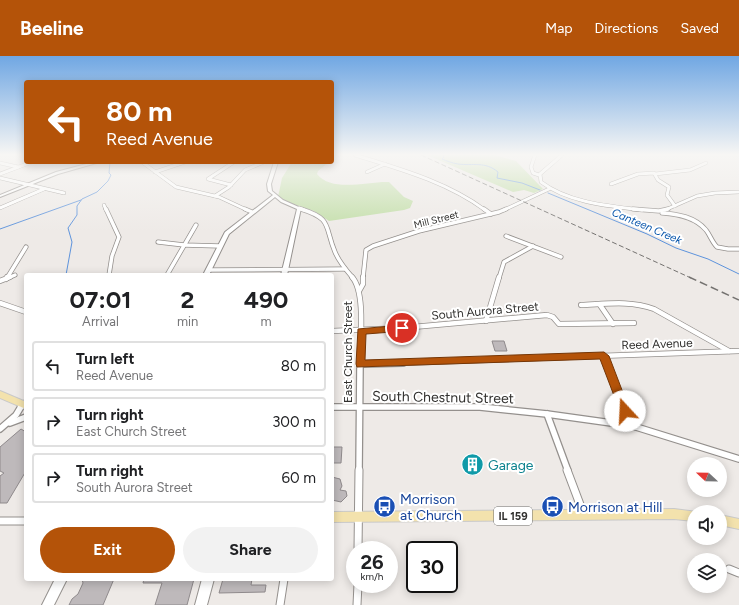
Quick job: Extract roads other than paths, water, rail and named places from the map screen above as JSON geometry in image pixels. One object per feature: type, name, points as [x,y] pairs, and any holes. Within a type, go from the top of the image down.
[{"type":"main road","points":[[0,394],[24,405]]},
{"type":"main road","name":"IL 159","points":[[334,517],[674,514],[687,515]]},
{"type":"main road","points":[[727,521],[739,524]]},
{"type":"main road","points":[[48,605],[60,581]]},
{"type":"main road","points":[[201,605],[207,581]]},
{"type":"street","points":[[10,181],[64,193]]},
{"type":"street","points":[[0,196],[37,181]]},
{"type":"street","points":[[167,181],[176,187],[215,196],[252,212]]},
{"type":"street","points":[[214,181],[231,185]]},
{"type":"street","points":[[215,196],[235,181]]},
{"type":"street","points":[[270,181],[270,191],[274,196],[230,230],[220,246],[207,273],[285,273],[345,269]]},
{"type":"street","points":[[429,181],[469,199],[491,214]]},
{"type":"street","points":[[540,181],[541,184],[549,189],[580,200],[675,215],[692,220],[702,226],[716,247],[727,250],[739,249]]},
{"type":"street","points":[[611,184],[622,181]]},
{"type":"street","points":[[659,181],[669,187],[667,195],[675,206]]},
{"type":"street","points":[[0,208],[44,189]]},
{"type":"street","name":"Mill Street","points":[[359,291],[363,284],[365,254],[369,248],[414,233],[491,214],[549,189]]},
{"type":"street","points":[[654,212],[665,210],[706,194],[739,192]]},
{"type":"street","name":"East Church Street","points":[[274,196],[285,203],[313,212],[324,219],[335,253],[345,269],[355,280],[359,291],[361,300],[361,331],[358,541]]},
{"type":"street","points":[[104,205],[119,236],[112,256],[109,273]]},
{"type":"street","points":[[285,273],[299,208]]},
{"type":"street","points":[[168,273],[196,225]]},
{"type":"street","points":[[506,236],[561,256]]},
{"type":"street","points":[[158,242],[184,245],[220,246]]},
{"type":"street","points":[[486,321],[504,262],[533,246]]},
{"type":"street","points":[[6,279],[26,247]]},
{"type":"street","points":[[0,281],[15,275]]},
{"type":"street","points":[[0,303],[24,311]]},
{"type":"street","points":[[581,305],[639,304],[649,307],[729,351]]},
{"type":"street","points":[[600,305],[613,324]]},
{"type":"street","name":"South Aurora Street","points":[[334,331],[361,331],[547,315],[553,317],[559,324],[634,323]]},
{"type":"street","name":"Reed Avenue","points":[[360,364],[739,351]]},
{"type":"street","points":[[604,356],[630,426]]},
{"type":"street","points":[[0,429],[24,406]]},
{"type":"street","name":"South Chestnut Street","points":[[334,407],[480,408],[547,414],[630,426],[739,459]]},
{"type":"street","points":[[547,414],[584,515]]},
{"type":"street","points":[[6,424],[24,418]]},
{"type":"street","points":[[0,521],[24,521]]},
{"type":"street","points":[[730,569],[739,573]]},
{"type":"street","points":[[280,605],[284,581]]},
{"type":"street","points":[[357,605],[358,593]]},
{"type":"waterway","points":[[66,273],[72,242],[68,228],[77,215],[77,206],[82,199],[97,192],[108,181]]},
{"type":"waterway","name":"Canteen Creek","points":[[510,181],[522,183],[540,190]]},
{"type":"waterway","name":"Canteen Creek","points":[[548,193],[647,234],[676,248],[708,259],[739,274]]},
{"type":"waterway","points":[[0,229],[81,200]]},
{"type":"railway","points":[[477,181],[691,278]]},
{"type":"railway","points":[[689,277],[739,300]]},
{"type":"place","name":"Garage","points":[[472,465]]},
{"type":"place","name":"Morrison at Church","points":[[384,507]]},
{"type":"place","name":"Morrison at Hill","points":[[552,507]]}]
